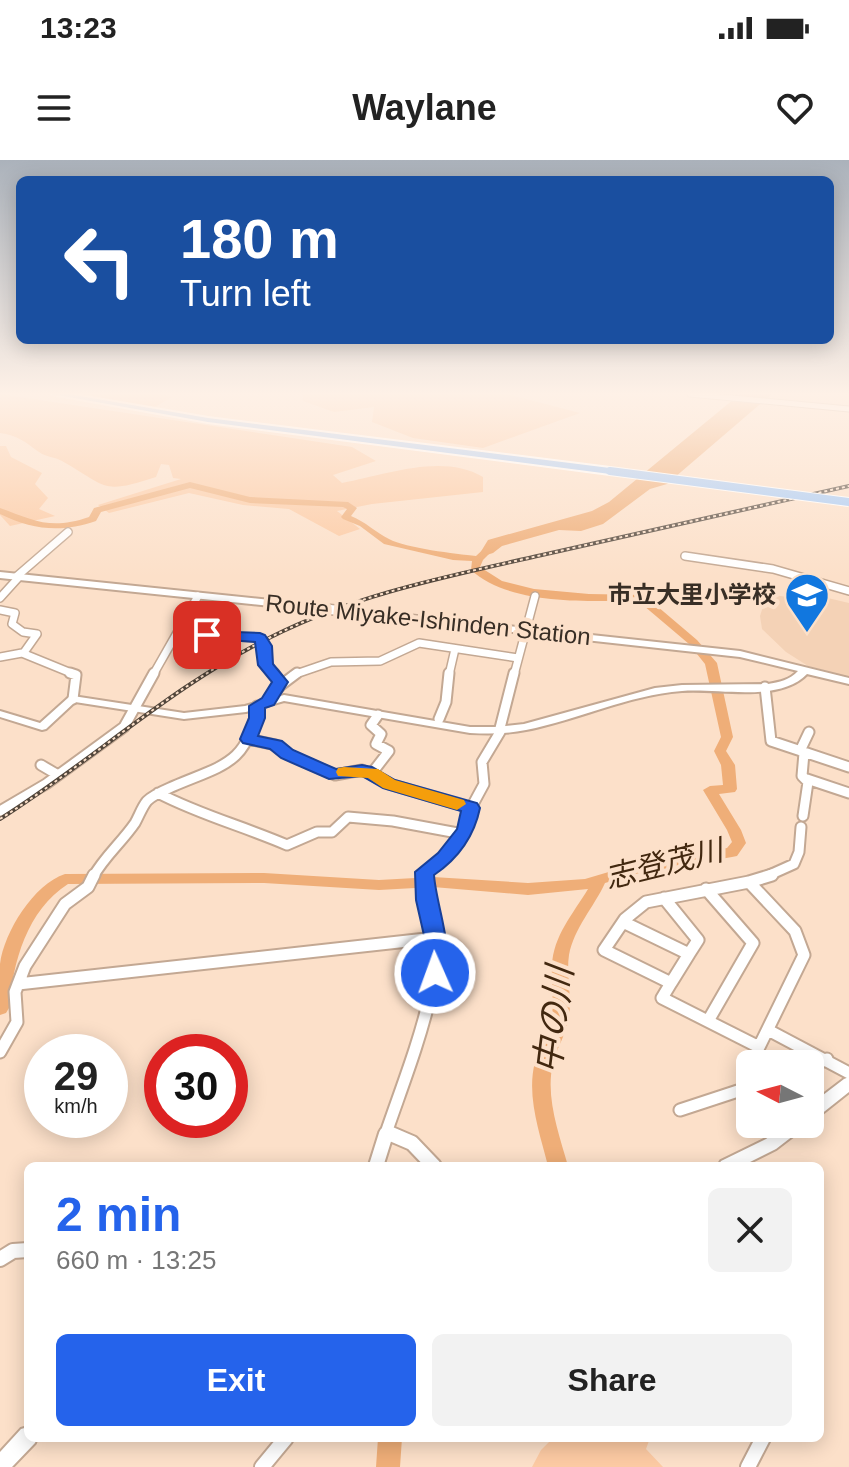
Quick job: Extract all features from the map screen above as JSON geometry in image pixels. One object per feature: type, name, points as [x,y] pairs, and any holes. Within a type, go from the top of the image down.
[{"type":"highway","points":[[484,455],[849,502]]},
{"type":"main road","name":"Route Miyake-Ishinden Station","points":[[0,575],[718,651],[849,681]]},
{"type":"main road","points":[[0,714],[42,727],[73,699],[193,716],[289,699],[500,732],[659,692],[789,684],[801,677],[806,669]]},
{"type":"street","points":[[0,598],[18,577],[68,532]]},
{"type":"street","points":[[685,556],[773,569],[849,591]]},
{"type":"street","points":[[0,811],[58,775],[124,727],[198,596]]},
{"type":"street","points":[[377,1162],[402,1082],[419,1045],[438,953],[424,876],[426,870],[445,858],[463,834],[471,808],[484,784],[482,762],[500,732],[535,596]]},
{"type":"street","points":[[0,610],[15,613],[12,624],[23,632],[37,634],[25,651]]},
{"type":"street","points":[[177,634],[260,638],[265,646],[266,665],[280,682]]},
{"type":"street","points":[[0,1052],[17,1022],[15,996],[30,956],[65,904],[88,887],[95,873],[135,823],[145,804],[158,793],[231,761],[248,739],[262,703],[280,682],[338,661],[384,660],[404,653],[419,643],[518,658]]},
{"type":"street","points":[[439,719],[449,698],[449,667],[455,649]]},
{"type":"street","points":[[0,657],[14,651],[25,651],[44,664],[76,675],[73,699]]},
{"type":"street","points":[[765,687],[771,741],[849,767]]},
{"type":"street","points":[[372,773],[389,751],[376,744],[381,734],[371,725],[378,715]]},
{"type":"street","points":[[809,732],[802,752],[802,776],[849,793]]},
{"type":"street","points":[[248,739],[276,745],[287,754],[335,775],[362,770],[389,784],[471,808]]},
{"type":"street","points":[[41,765],[58,775]]},
{"type":"street","points":[[671,983],[604,950],[635,907],[664,898],[773,877],[794,865],[807,779]]},
{"type":"street","points":[[158,793],[199,814],[231,821],[287,845],[317,832],[332,832],[348,817],[393,821],[463,834]]},
{"type":"street","points":[[664,898],[698,940],[662,998],[759,1047],[804,955],[795,931],[748,881]]},
{"type":"street","points":[[706,889],[753,943],[708,1021]]},
{"type":"street","points":[[623,922],[689,954]]},
{"type":"street","points":[[18,984],[435,938]]},
{"type":"street","points":[[768,1030],[849,1073]]},
{"type":"street","points":[[824,1103],[849,1083]]},
{"type":"street","points":[[680,1110],[736,1092]]},
{"type":"street","points":[[388,1133],[412,1143],[430,1162]]},
{"type":"street","points":[[734,1162],[779,1138]]},
{"type":"street","points":[[0,1259],[13,1251],[24,1250]]},
{"type":"street","points":[[0,1466],[24,1440]]},
{"type":"street","points":[[262,1467],[283,1442]]},
{"type":"street","points":[[748,1467],[761,1442]]},
{"type":"shaded area","points":[[0,455],[10,455],[42,473],[35,484],[48,498],[39,509],[55,516],[10,526],[0,515]]},
{"type":"shaded area","points":[[45,455],[366,455],[376,461],[333,475],[342,483],[414,468],[450,467],[483,477],[483,492],[372,504],[337,511],[360,529],[339,536],[289,509],[243,505],[189,493],[109,513],[98,505],[181,479],[173,478],[169,465],[161,464],[156,477],[125,486],[106,486],[62,461]]},
{"type":"shaded area","points":[[666,455],[701,455],[667,484],[650,489],[603,524],[581,531],[559,530],[502,546],[493,553],[477,558],[488,540],[592,511],[609,502]]},
{"type":"shaded area","name":"市立大里小学校","points":[[798,591],[849,603],[849,677],[808,666],[786,652],[762,629],[760,616],[767,594],[794,598]]},
{"type":"shaded area","points":[[549,1442],[649,1442],[646,1449],[663,1467],[532,1467]]},
{"type":"waterway","points":[[0,511],[35,525],[68,526],[93,519],[97,510],[190,485],[250,500],[345,504],[352,508],[346,517],[363,524],[387,542],[453,557],[478,559]]},
{"type":"waterway","name":"志登茂川","points":[[478,559],[494,544]]},
{"type":"waterway","name":"志登茂川","points":[[0,1008],[5,973],[27,917],[38,901],[65,879],[264,878],[379,885],[433,882],[528,889],[585,884],[639,868],[732,852],[739,843],[737,837],[710,790],[730,789],[728,765],[720,751],[727,737],[711,663],[693,642],[640,597],[554,595],[515,588],[484,576],[475,568],[478,559]]},
{"type":"waterway","name":"中の川","points":[[557,1162],[543,1105],[543,1068],[561,1015],[560,964],[563,947],[599,881]]},
{"type":"waterway","name":"中の川","points":[[388,1467],[390,1442]]},
{"type":"railway","points":[[0,819],[166,700],[235,656],[336,609],[438,579],[849,486]]},
{"type":"slow traffic","points":[[344,772],[362,770],[389,784],[457,804]]},
{"type":"place","name":"市立大里小学校","points":[[807,634]]},
{"type":"route","points":[[207,635],[260,638],[265,646],[264,661],[280,682],[268,701],[257,706],[257,718],[248,739],[276,745],[287,754],[335,775],[362,770],[389,784],[471,808],[466,830],[445,858],[425,872],[426,900],[438,953],[435,973]]}]
